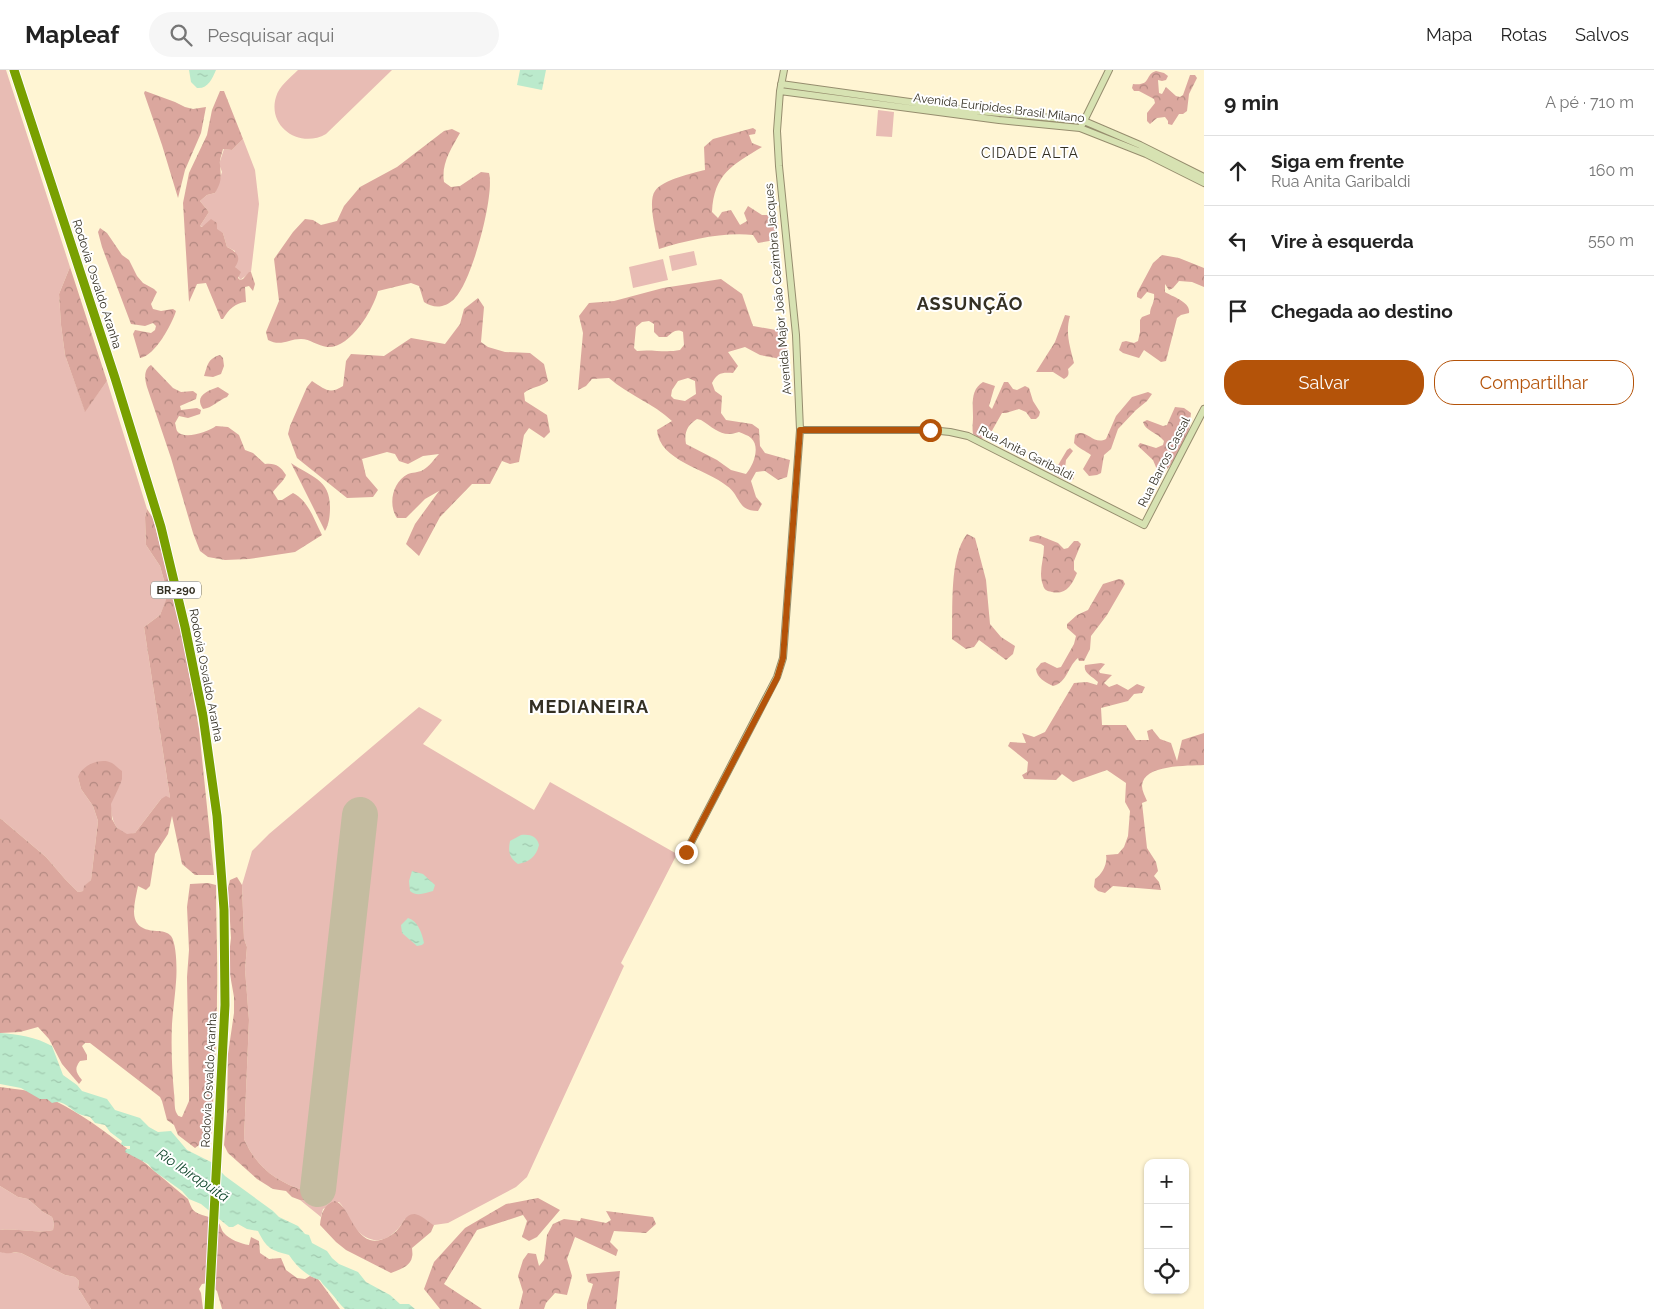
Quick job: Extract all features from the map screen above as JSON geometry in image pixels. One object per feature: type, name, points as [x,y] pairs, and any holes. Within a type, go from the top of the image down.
[{"type":"highway","name":"Rodovia Osvaldo Aranha","points":[[14,70],[112,369],[161,527],[185,627],[203,716],[215,798],[224,910],[225,1005],[210,1306]]},
{"type":"street","name":"Avenida Major João Cezimbra Jacques","points":[[686,852],[777,678],[783,658],[800,430],[796,335],[779,166],[777,121],[784,70]]},
{"type":"street","points":[[1082,125],[1110,70]]},
{"type":"street","name":"Avenida Euripides Brasil Milano","points":[[781,88],[1000,117],[1082,125],[1148,151],[1204,177]]},
{"type":"street","name":"Avenida Euripides Brasil Milano","points":[[1148,151],[1204,183]]},
{"type":"street","name":"Rua Barros Cassal","points":[[1144,526],[1204,409]]},
{"type":"street","name":"Rua Anita Garibaldi","points":[[800,430],[930,430],[968,436],[1144,526]]},
{"type":"shaded area","points":[[0,70],[6,70],[70,267],[59,294],[65,355],[85,411],[107,381],[147,509],[145,517],[146,545],[160,566],[165,584],[166,601],[160,615],[144,627],[170,798],[161,799],[135,833],[124,833],[116,826],[111,809],[112,798],[120,785],[78,777],[81,789],[93,806],[98,821],[91,880],[83,891],[78,892],[46,857],[0,818]]},
{"type":"shaded area","points":[[298,70],[392,70],[326,134],[306,139],[296,137],[281,126],[276,118],[274,108],[280,89]]},
{"type":"shaded area","points":[[878,110],[894,112],[892,137],[876,136]]},
{"type":"shaded area","points":[[243,139],[255,170],[259,204],[251,272],[240,280],[235,267],[235,251],[227,247],[223,233],[200,226],[209,212],[200,201],[207,195],[215,193],[222,172],[219,164],[224,149],[232,150]]},
{"type":"shaded area","points":[[694,251],[697,265],[672,271],[669,256]]},
{"type":"shaded area","points":[[663,259],[668,280],[633,288],[629,267]]},
{"type":"shaded area","points":[[419,707],[442,720],[423,744],[534,810],[550,782],[677,854],[621,963],[624,966],[527,1177],[516,1187],[448,1223],[434,1225],[405,1219],[394,1233],[381,1240],[374,1240],[367,1238],[353,1226],[339,1202],[323,1209],[321,1217],[300,1200],[304,1200],[305,1191],[285,1183],[268,1172],[255,1158],[244,1139],[249,1020],[245,969],[247,947],[244,939],[242,885],[252,851],[269,834]]},
{"type":"shaded area","points":[[0,1186],[18,1197],[28,1199],[52,1217],[54,1223],[53,1230],[0,1230]]},
{"type":"shaded area","points":[[0,1252],[21,1253],[65,1275],[75,1277],[79,1281],[78,1288],[91,1309],[0,1309]]},
{"type":"green space","points":[[1156,71],[1168,76],[1166,80],[1158,80],[1159,93],[1162,94],[1166,87],[1176,96],[1180,97],[1183,95],[1190,75],[1195,75],[1197,78],[1189,94],[1187,111],[1179,114],[1172,125],[1168,124],[1165,117],[1157,118],[1150,124],[1147,121],[1147,113],[1155,103],[1154,99],[1139,91],[1134,91],[1132,88],[1133,84],[1145,82]]},
{"type":"green space","points":[[145,91],[185,107],[193,109],[206,107],[201,133],[185,170],[178,198],[144,93]]},
{"type":"green space","points":[[220,91],[224,91],[243,139],[232,150],[223,149],[220,161],[221,176],[219,185],[215,193],[207,195],[200,201],[209,212],[200,226],[202,227],[211,219],[217,223],[217,229],[223,233],[227,247],[237,255],[238,260],[235,267],[241,272],[238,278],[240,280],[243,279],[251,272],[255,284],[253,291],[249,286],[245,287],[246,302],[233,307],[223,319],[221,319],[206,283],[197,284],[189,302],[183,203],[189,173],[207,135],[212,110]]},
{"type":"green space","points":[[753,128],[756,130],[755,134],[749,135],[752,143],[762,147],[742,159],[726,172],[716,188],[712,212],[718,218],[722,212],[731,210],[740,225],[747,221],[744,213],[748,206],[762,215],[771,215],[778,220],[775,240],[758,243],[753,235],[741,234],[694,240],[659,249],[652,210],[655,191],[671,180],[705,170],[704,147],[713,139]]},
{"type":"green space","points":[[452,129],[460,133],[445,163],[444,182],[451,187],[460,186],[481,172],[489,173],[490,184],[489,199],[475,257],[462,289],[455,298],[444,306],[432,306],[424,302],[419,286],[411,283],[378,291],[366,318],[352,335],[336,346],[327,347],[301,339],[281,343],[268,340],[266,332],[279,301],[274,259],[293,232],[305,219],[313,220],[321,225],[337,221],[344,206],[360,187],[397,167],[444,131]]},
{"type":"green space","points":[[100,228],[107,233],[122,255],[129,260],[143,283],[157,292],[151,304],[153,309],[161,311],[173,309],[176,311],[171,324],[157,346],[146,356],[140,358],[133,334],[135,330],[151,333],[155,330],[156,326],[153,323],[145,326],[131,324],[102,247],[98,232]]},
{"type":"green space","points":[[1162,255],[1179,258],[1204,268],[1204,287],[1192,282],[1179,281],[1169,290],[1165,284],[1165,292],[1184,303],[1189,309],[1189,313],[1177,318],[1166,361],[1161,362],[1144,350],[1139,358],[1119,350],[1122,342],[1134,343],[1138,341],[1140,320],[1142,317],[1150,314],[1154,294],[1147,292],[1141,299],[1137,297],[1137,293],[1153,263]]},
{"type":"green space","points":[[70,267],[107,381],[85,412],[65,355],[61,325],[59,294]]},
{"type":"green space","points":[[721,279],[742,294],[753,326],[787,332],[786,360],[760,355],[745,347],[728,352],[738,366],[733,373],[718,375],[712,383],[715,391],[722,396],[721,413],[726,420],[752,424],[759,429],[760,446],[765,453],[790,460],[787,477],[778,480],[765,471],[756,472],[751,481],[756,497],[762,504],[758,511],[743,506],[727,486],[675,457],[666,449],[660,441],[657,430],[672,421],[657,409],[609,378],[592,379],[586,386],[578,390],[583,333],[579,316],[589,303],[614,301],[663,288]],"holes":[[[649,321],[654,324],[654,332],[659,337],[667,337],[676,331],[683,332],[684,345],[680,350],[637,351],[634,348],[636,327],[642,322]],[[688,378],[695,381],[696,394],[685,401],[674,399],[671,396],[672,390],[678,381]],[[697,419],[723,433],[733,434],[739,432],[751,438],[756,451],[746,474],[731,470],[717,460],[686,444],[685,436],[691,424]]]},
{"type":"green space","points":[[478,298],[484,307],[481,342],[488,347],[505,352],[530,353],[544,364],[548,381],[524,393],[525,401],[547,415],[550,432],[544,438],[529,428],[524,435],[519,462],[510,464],[502,461],[490,484],[472,484],[440,517],[419,556],[406,544],[415,524],[439,491],[425,499],[406,518],[397,518],[394,513],[393,494],[398,482],[408,474],[425,469],[439,454],[423,456],[408,464],[399,461],[395,454],[387,452],[362,459],[366,476],[378,490],[373,497],[347,498],[297,458],[288,434],[307,387],[312,381],[327,390],[338,389],[343,386],[346,361],[351,354],[384,356],[411,338],[445,344],[460,324],[464,309]]},
{"type":"green space","points":[[1065,315],[1070,316],[1068,334],[1074,363],[1068,369],[1068,375],[1064,379],[1053,372],[1036,372],[1055,342]]},
{"type":"green space","points":[[220,355],[223,358],[224,366],[221,374],[213,377],[204,376],[210,361]]},
{"type":"green space","points":[[151,365],[173,388],[181,392],[193,391],[197,394],[196,399],[180,406],[181,410],[197,408],[201,410],[200,414],[188,418],[179,416],[175,423],[180,434],[191,435],[216,426],[228,427],[239,435],[245,450],[253,453],[265,464],[272,464],[282,469],[286,475],[273,492],[278,500],[282,500],[293,493],[299,496],[310,511],[322,535],[295,552],[249,559],[225,560],[208,557],[200,551],[146,384],[146,372]]},
{"type":"green space","points":[[983,382],[995,386],[989,406],[992,409],[1004,382],[1008,382],[1013,389],[1017,390],[1025,386],[1029,388],[1033,401],[1040,412],[1039,416],[1036,419],[1031,419],[1026,412],[1019,409],[1002,413],[989,436],[981,439],[973,434],[973,403],[974,393]]},
{"type":"green space","points":[[218,387],[229,394],[227,397],[203,409],[200,401],[201,397],[206,392]]},
{"type":"green space","points":[[1148,392],[1152,394],[1147,401],[1118,429],[1111,449],[1104,455],[1101,473],[1089,476],[1083,469],[1091,455],[1074,443],[1075,435],[1083,433],[1097,440],[1106,439],[1116,416],[1132,397]]},
{"type":"green space","points":[[1175,407],[1184,408],[1191,413],[1189,428],[1177,455],[1170,466],[1162,473],[1158,472],[1153,460],[1138,446],[1140,443],[1156,448],[1163,445],[1164,441],[1146,428],[1143,422],[1147,420],[1163,426],[1167,425]]},
{"type":"green space","points":[[1070,448],[1073,451],[1066,460],[1065,468],[1073,475],[1074,479],[1068,480],[1054,474],[1054,472]]},
{"type":"green space","points":[[291,463],[318,480],[327,490],[330,510],[325,531]]},
{"type":"green space","points":[[147,509],[153,518],[181,629],[199,729],[214,875],[195,875],[182,864],[172,816],[168,834],[155,854],[150,886],[146,890],[138,886],[134,916],[140,926],[147,930],[166,933],[173,940],[176,958],[176,987],[172,1024],[172,1068],[175,1110],[182,1117],[189,1101],[187,977],[189,950],[187,907],[190,884],[208,883],[216,885],[217,1014],[212,1132],[210,1137],[195,1148],[178,1135],[174,1125],[167,1120],[160,1097],[90,1043],[85,1043],[82,1046],[87,1055],[87,1060],[80,1061],[76,1068],[82,1080],[79,1084],[62,1064],[49,1039],[38,1027],[20,1032],[0,1033],[0,818],[46,857],[78,892],[83,891],[84,886],[91,880],[98,821],[93,806],[81,789],[78,777],[83,769],[92,763],[108,761],[122,771],[120,785],[111,804],[112,819],[117,828],[127,834],[135,833],[161,799],[166,796],[170,798],[144,627],[160,615],[166,600],[165,584],[160,566],[146,545],[145,517]]},
{"type":"green space","points":[[967,534],[975,538],[986,580],[990,624],[1001,637],[1015,646],[1013,654],[1006,660],[979,640],[974,647],[966,649],[952,639],[952,599],[957,556]]},
{"type":"green space","points":[[1038,535],[1058,543],[1064,549],[1068,548],[1074,541],[1078,541],[1081,544],[1074,561],[1074,570],[1077,573],[1071,585],[1061,592],[1047,591],[1044,588],[1041,571],[1044,546],[1029,541],[1030,537]]},
{"type":"green space","points":[[1119,579],[1123,580],[1125,584],[1107,615],[1091,636],[1090,649],[1084,661],[1079,661],[1078,658],[1058,684],[1053,686],[1042,679],[1036,669],[1041,663],[1045,662],[1057,668],[1061,667],[1074,644],[1076,636],[1067,628],[1067,624],[1077,615],[1088,610],[1103,584]]},
{"type":"green space","points":[[1105,664],[1099,671],[1100,673],[1112,675],[1104,683],[1109,687],[1117,684],[1128,690],[1137,684],[1145,687],[1142,693],[1134,694],[1128,701],[1101,708],[1102,725],[1126,725],[1136,740],[1149,740],[1147,731],[1152,729],[1160,739],[1171,743],[1177,761],[1182,740],[1204,733],[1204,765],[1178,766],[1158,770],[1144,779],[1142,786],[1147,801],[1142,803],[1147,848],[1156,862],[1158,871],[1154,876],[1159,882],[1161,890],[1113,886],[1105,893],[1098,891],[1094,887],[1095,879],[1104,868],[1106,855],[1118,854],[1124,847],[1128,836],[1130,811],[1125,802],[1126,783],[1107,770],[1073,782],[1062,774],[1056,780],[1024,779],[1022,775],[1027,772],[1028,762],[1008,746],[1010,742],[1026,743],[1022,733],[1034,737],[1045,732],[1074,683],[1087,682],[1097,685],[1098,682],[1085,670],[1085,665]]},
{"type":"green space","points":[[237,877],[242,885],[244,939],[247,947],[245,969],[249,1020],[244,1139],[255,1158],[268,1172],[285,1183],[305,1191],[304,1200],[292,1197],[286,1191],[273,1189],[257,1179],[228,1153],[224,1145],[227,1113],[228,1054],[234,1013],[234,997],[228,963],[231,938],[228,888],[230,880]]},
{"type":"green space","points":[[0,1087],[23,1090],[45,1096],[102,1129],[188,1199],[192,1209],[218,1222],[223,1232],[229,1237],[249,1245],[251,1237],[259,1241],[260,1253],[269,1259],[281,1258],[286,1270],[297,1278],[305,1279],[310,1276],[318,1279],[340,1309],[222,1309],[217,1291],[208,1283],[202,1284],[199,1289],[203,1309],[91,1309],[78,1288],[79,1281],[75,1277],[65,1275],[21,1253],[0,1252],[0,1230],[47,1231],[53,1230],[54,1223],[52,1217],[28,1199],[18,1197],[0,1186]]},
{"type":"green space","points":[[538,1198],[560,1210],[537,1237],[529,1241],[522,1237],[527,1221],[523,1215],[477,1230],[444,1284],[482,1309],[440,1309],[424,1289],[434,1262],[465,1228],[506,1204]]},
{"type":"green space","points":[[335,1201],[344,1208],[359,1232],[364,1237],[374,1241],[381,1240],[396,1232],[406,1217],[411,1214],[419,1215],[434,1225],[431,1232],[412,1248],[412,1256],[409,1263],[391,1273],[346,1250],[320,1225],[324,1210],[328,1204]]},
{"type":"green space","points":[[606,1211],[653,1217],[656,1224],[646,1233],[614,1231],[610,1242],[618,1250],[616,1256],[575,1237],[567,1259],[572,1276],[567,1295],[555,1293],[546,1303],[544,1309],[519,1309],[523,1292],[518,1276],[523,1260],[528,1253],[536,1254],[539,1266],[544,1260],[547,1235],[553,1224],[564,1219],[580,1221],[581,1218],[606,1223],[611,1220]]},
{"type":"green space","points":[[620,1271],[616,1309],[587,1309],[593,1284],[588,1282],[586,1274]]},
{"type":"water","points":[[189,70],[216,70],[207,85],[197,88],[191,82]]},
{"type":"water","points":[[520,70],[546,70],[542,90],[517,85]]},
{"type":"water","points":[[521,835],[533,836],[537,839],[539,845],[532,858],[518,864],[511,857],[509,845],[510,841]]},
{"type":"water","points":[[412,871],[423,874],[435,885],[433,891],[418,894],[410,891],[409,881]]},
{"type":"water","points":[[408,918],[419,928],[424,943],[422,945],[417,946],[402,933],[401,925]]},
{"type":"water","name":"Rio Ibirapuitã","points":[[0,1033],[40,1040],[52,1046],[63,1075],[82,1091],[107,1099],[115,1110],[140,1118],[149,1127],[158,1132],[171,1131],[187,1150],[213,1163],[225,1176],[279,1217],[298,1226],[305,1234],[309,1235],[312,1243],[327,1251],[339,1264],[358,1272],[366,1282],[390,1295],[400,1304],[409,1304],[415,1309],[345,1309],[320,1280],[303,1270],[289,1255],[270,1248],[258,1231],[247,1229],[238,1224],[229,1227],[201,1204],[189,1199],[182,1191],[154,1171],[148,1164],[125,1152],[126,1149],[130,1149],[130,1146],[121,1144],[122,1141],[110,1132],[105,1125],[95,1123],[90,1117],[78,1113],[61,1102],[52,1103],[47,1099],[40,1099],[21,1088],[0,1084]]},
{"type":"runway","points":[[318,1189],[360,815]]},
{"type":"district","name":"CIDADE ALTA","points":[[1030,153]]},
{"type":"district","name":"ASSUNÇÃO","points":[[970,303]]},
{"type":"district","name":"MEDIANEIRA","points":[[589,706]]},
{"type":"route","points":[[686,852],[777,678],[783,658],[800,430],[930,430]]}]
